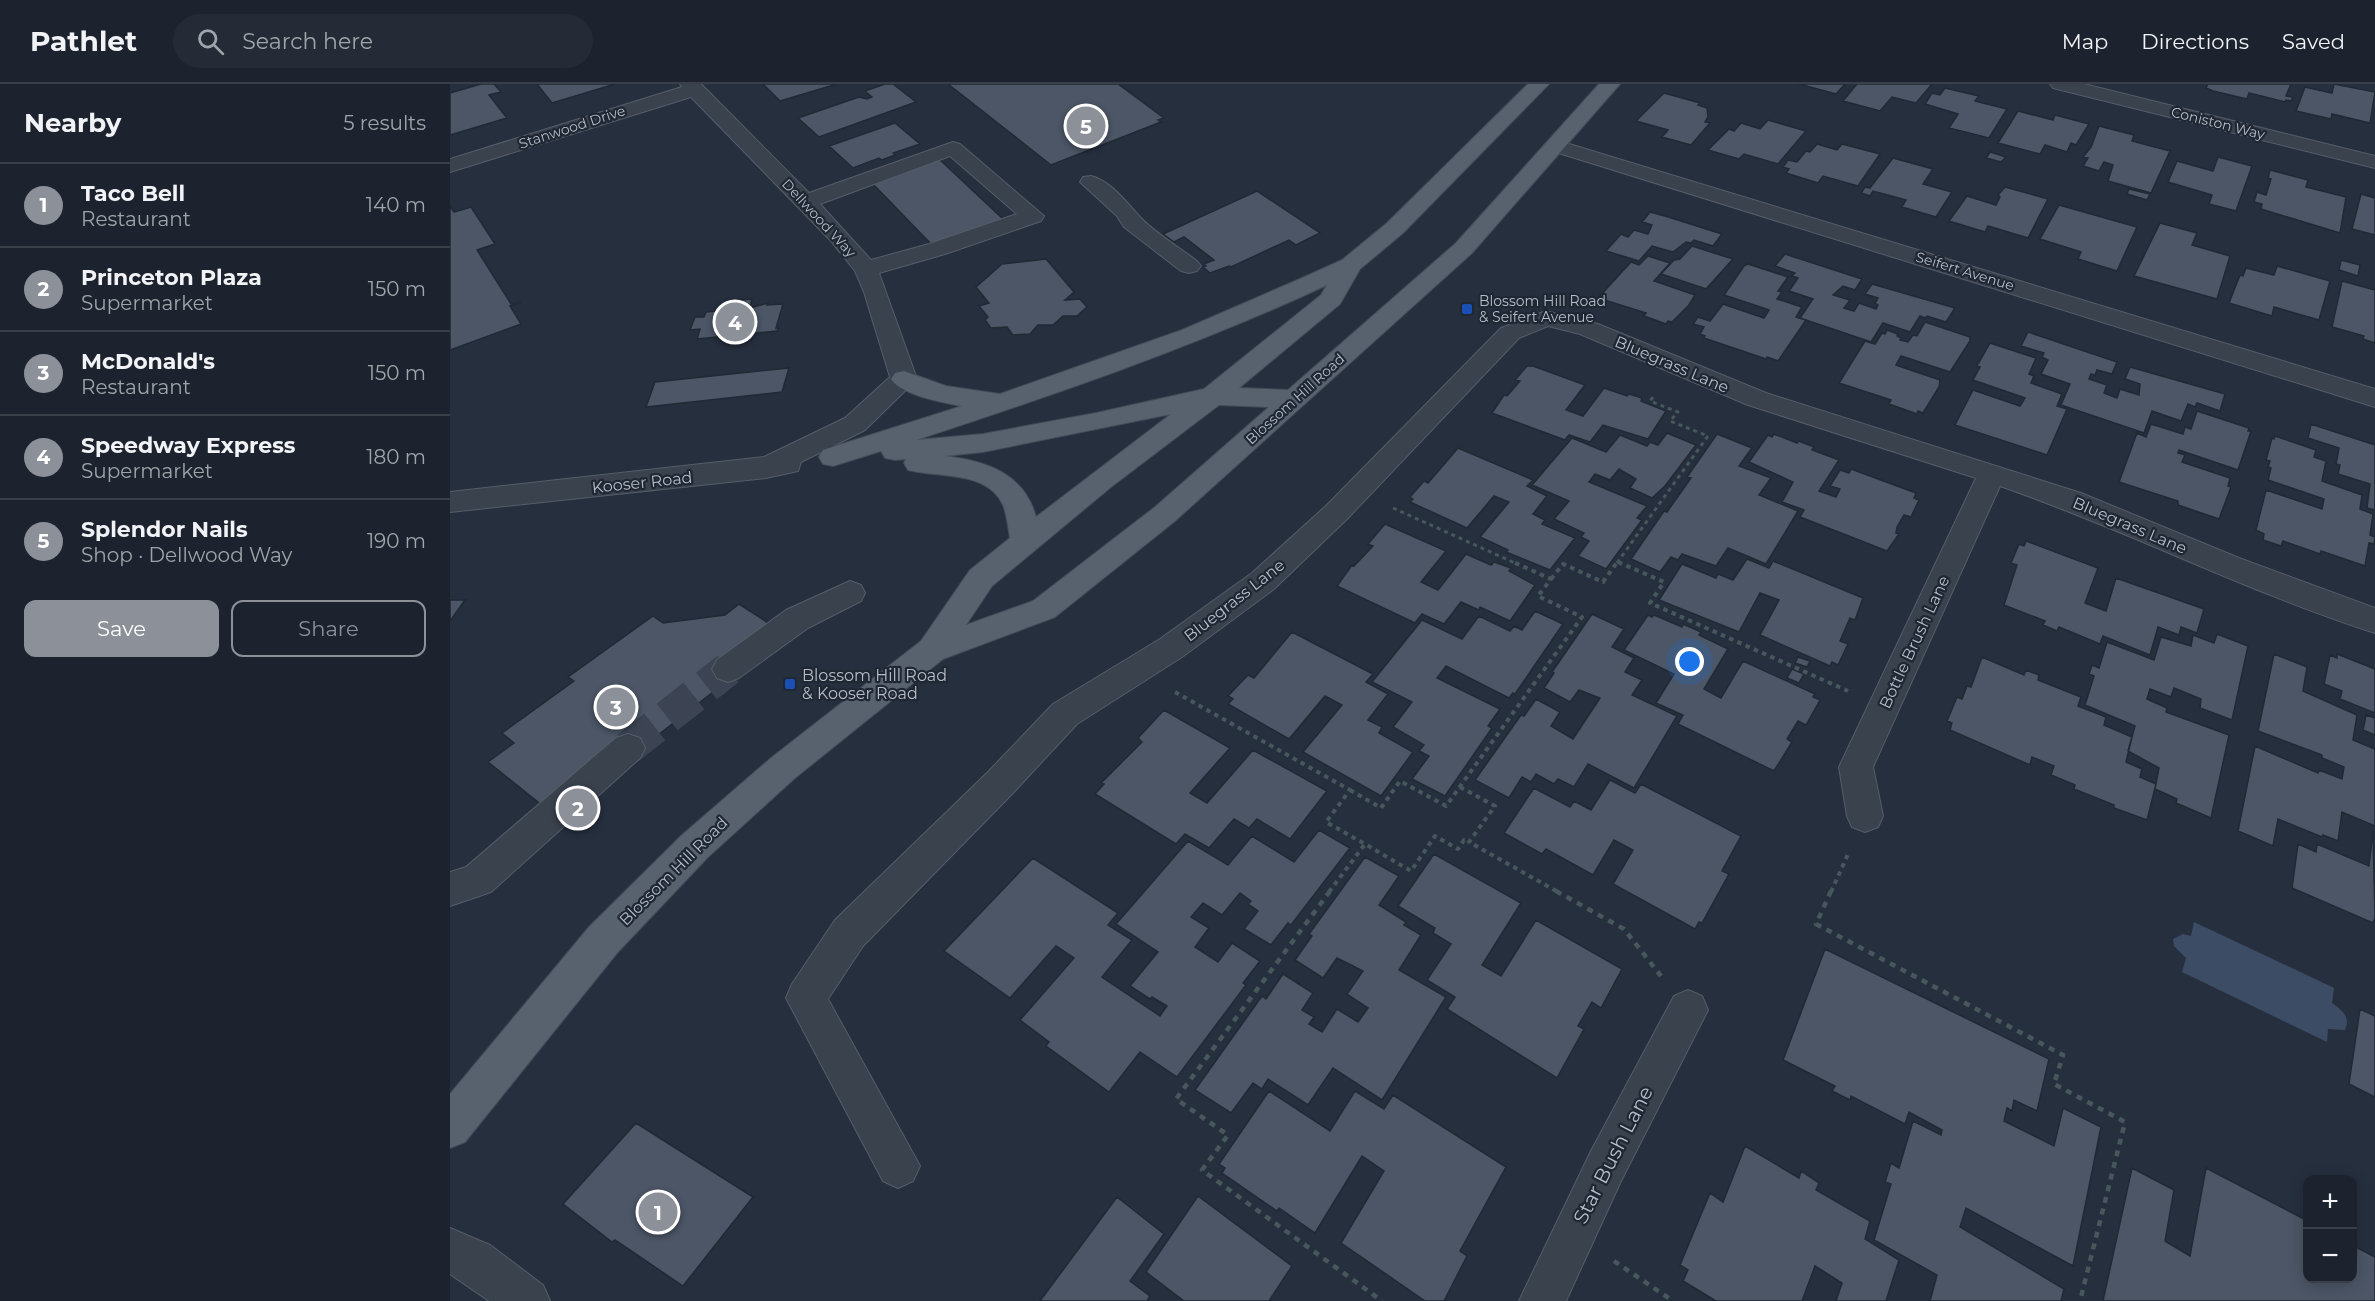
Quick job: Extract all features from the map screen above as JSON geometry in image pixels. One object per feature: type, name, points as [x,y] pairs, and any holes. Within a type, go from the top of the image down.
[{"type":"main road","name":"Blossom Hill Road","points":[[450,1127],[603,940],[695,846],[783,768],[932,650],[981,578],[1101,480],[1213,396],[1331,298],[1350,265],[1395,228],[1539,84]]},
{"type":"main road","name":"Blossom Hill Road","points":[[932,650],[1044,609],[1165,514],[1464,248],[1610,84]]},
{"type":"main road","points":[[833,457],[1011,400],[1194,334],[1350,265]]},
{"type":"main road","points":[[904,379],[928,391],[961,399],[1011,400]]},
{"type":"main road","points":[[833,457],[983,443],[1096,422],[1213,396],[1296,399]]},
{"type":"main road","points":[[833,457],[955,466],[984,474],[1003,483],[1017,504],[1026,541]]},
{"type":"street","name":"Coniston Way","points":[[2060,84],[2375,162]]},
{"type":"street","name":"Stanwood Drive","points":[[450,166],[692,86]]},
{"type":"street","name":"Dellwood Way","points":[[692,86],[806,201],[866,269],[876,292],[904,379]]},
{"type":"street","name":"Seifert Avenue","points":[[1556,146],[2375,398]]},
{"type":"street","points":[[806,201],[953,148],[1034,216],[866,269]]},
{"type":"street","points":[[1091,182],[1126,212],[1132,222],[1190,266]]},
{"type":"street","name":"Bluegrass Lane","points":[[898,1166],[806,998],[849,933],[1000,783],[1065,714],[1171,648],[1263,581],[1357,492],[1510,333],[1546,318],[1589,329],[1756,399],[2071,500],[2228,566],[2375,621]]},
{"type":"street","points":[[766,468],[855,424],[904,379]]},
{"type":"street","name":"Kooser Road","points":[[450,502],[766,468],[833,457]]},
{"type":"street","name":"Bottle Brush Lane","points":[[1865,816],[1856,767],[1992,473]]},
{"type":"street","points":[[728,669],[797,619],[850,593]]},
{"type":"street","points":[[450,889],[478,880],[628,748]]},
{"type":"street","name":"Star Bush Lane","points":[[1542,1301],[1606,1166],[1688,1010]]},
{"type":"street","points":[[450,1251],[474,1261],[527,1301]]},
{"type":"path","points":[[1135,670],[1381,808],[1400,781],[1446,806],[1582,616],[1539,596],[1551,579],[1563,564],[1603,582],[1708,436],[1670,421],[1678,412],[1650,401],[1678,366]]},
{"type":"path","points":[[1357,492],[1551,579]]},
{"type":"path","points":[[1618,562],[1664,582],[1650,603],[1884,707]]},
{"type":"path","points":[[1460,787],[1495,806],[1469,842]]},
{"type":"path","points":[[1350,790],[1326,822],[1411,871],[1435,836],[1458,849],[1464,840],[1469,842],[1624,929],[1688,1010]]},
{"type":"path","points":[[1865,816],[1816,924],[2063,1055],[2054,1084],[2125,1122],[2080,1301]]},
{"type":"path","points":[[1365,844],[1176,1099],[1228,1135],[1202,1170],[1382,1301]]},
{"type":"path","points":[[1573,1234],[1673,1301]]},
{"type":"water","points":[[2194,922],[2334,988],[2332,1003],[2342,1011],[2346,1018],[2345,1030],[2328,1029],[2327,1042],[2182,972],[2186,958],[2174,946],[2173,939],[2183,934],[2191,936]]},
{"type":"building","points":[[481,84],[494,84],[501,92],[489,95],[507,118],[450,135],[450,93]]},
{"type":"building","points":[[537,84],[615,84],[552,103]]},
{"type":"building","points":[[763,84],[837,84],[780,101]]},
{"type":"building","points":[[885,84],[893,84],[916,102],[819,137],[798,118],[859,97],[867,99],[872,97],[865,91]]},
{"type":"building","points":[[948,84],[1118,84],[1164,118],[1158,120],[1161,122],[1051,165]]},
{"type":"building","points":[[1799,84],[1845,84],[1836,94]]},
{"type":"building","points":[[1857,84],[1932,84],[1916,103],[1892,97],[1880,111],[1843,101]]},
{"type":"building","points":[[2208,84],[2291,84],[2286,96],[2293,97],[2291,101],[2286,100],[2285,102],[2249,93],[2247,99],[2213,91],[2206,88]]},
{"type":"building","points":[[2334,84],[2375,92],[2370,123],[2332,114],[2331,119],[2296,111],[2305,87],[2332,93]]},
{"type":"building","points":[[1945,88],[1979,96],[1975,101],[2007,109],[1989,138],[1949,128],[1958,114],[1925,104],[1932,93],[1940,95]]},
{"type":"building","points":[[1664,93],[1700,103],[1698,105],[1707,108],[1708,117],[1705,122],[1710,123],[1691,145],[1662,137],[1668,130],[1636,121]]},
{"type":"building","points":[[2018,111],[2053,120],[2055,115],[2089,124],[2076,145],[2071,143],[2067,152],[2045,145],[2040,154],[1998,143]]},
{"type":"building","points":[[1768,120],[1806,131],[1778,164],[1744,154],[1739,159],[1708,150],[1729,129],[1734,131],[1741,123],[1760,129]]},
{"type":"building","points":[[895,123],[920,144],[893,153],[895,155],[882,160],[879,158],[853,168],[829,146]]},
{"type":"building","points":[[2099,126],[2134,135],[2132,141],[2170,151],[2151,193],[2108,181],[2113,165],[2104,162],[2099,171],[2083,166],[2088,158],[2083,157],[2091,147]]},
{"type":"building","points":[[1817,144],[1837,150],[1842,144],[1880,154],[1858,186],[1823,176],[1818,183],[1786,173],[1789,169],[1783,167],[1788,160],[1797,162],[1806,151],[1810,152]]},
{"type":"building","points":[[1990,152],[2006,157],[2001,162],[1986,158]]},
{"type":"building","points":[[2218,157],[2252,166],[2236,211],[2209,204],[2212,195],[2168,182],[2177,161],[2213,171]]},
{"type":"building","points":[[938,158],[1003,219],[932,245],[871,182]]},
{"type":"building","points":[[1893,158],[1933,169],[1923,184],[1952,192],[1936,217],[1902,207],[1906,200],[1873,191],[1870,196],[1861,193],[1865,187],[1870,188]]},
{"type":"building","points":[[2270,170],[2308,180],[2306,187],[2346,197],[2340,233],[2261,209],[2262,204],[2254,202],[2257,192],[2266,195],[2271,179],[2268,178]]},
{"type":"building","points":[[2005,187],[2048,199],[2028,238],[1988,226],[1985,232],[1949,221],[1967,196],[1996,205],[2000,197],[1998,195]]},
{"type":"building","points":[[2129,189],[2150,194],[2147,200],[2127,194]]},
{"type":"building","points":[[1257,191],[1320,233],[1296,245],[1289,240],[1231,267],[1210,273],[1203,267],[1206,266],[1204,264],[1214,260],[1184,237],[1174,242],[1163,234]]},
{"type":"building","points":[[2361,194],[2375,198],[2375,235],[2352,229]]},
{"type":"building","points":[[2059,205],[2137,227],[2117,271],[2078,259],[2081,252],[2040,239]]},
{"type":"building","points":[[450,206],[454,212],[471,207],[495,244],[477,250],[511,304],[521,302],[510,306],[521,324],[450,350]]},
{"type":"building","points":[[1650,212],[1722,234],[1713,246],[1694,240],[1691,243],[1686,242],[1673,252],[1652,246],[1639,261],[1606,251],[1621,234],[1628,237],[1634,230],[1648,234],[1652,225],[1642,222]]},
{"type":"building","points":[[2160,223],[2197,233],[2192,245],[2230,256],[2217,299],[2134,276]]},
{"type":"building","points":[[1692,246],[1733,259],[1706,289],[1661,274]]},
{"type":"building","points":[[1785,254],[1862,279],[1855,290],[1843,286],[1833,295],[1850,300],[1844,308],[1854,311],[1859,303],[1876,309],[1878,305],[1875,303],[1878,298],[1865,294],[1872,284],[1955,308],[1946,322],[1920,316],[1910,332],[1883,323],[1871,342],[1800,318],[1813,299],[1789,291],[1798,278],[1792,276],[1795,273],[1775,266]]},
{"type":"building","points":[[1648,256],[1670,263],[1654,281],[1695,295],[1689,305],[1672,322],[1668,321],[1666,324],[1644,316],[1646,313],[1598,298],[1631,262],[1639,265]]},
{"type":"building","points":[[1046,259],[1074,292],[1065,300],[1080,299],[1087,307],[1077,316],[1063,316],[1053,325],[1038,325],[1030,334],[1013,335],[1007,327],[991,328],[985,320],[988,317],[979,306],[989,303],[976,287],[1002,264]]},
{"type":"building","points":[[2341,260],[2360,265],[2358,276],[2339,270]]},
{"type":"building","points":[[1748,264],[1788,277],[1778,291],[1782,292],[1777,299],[1802,307],[1796,317],[1806,320],[1778,361],[1704,338],[1705,336],[1700,334],[1704,327],[1693,324],[1698,317],[1710,321],[1723,304],[1764,318],[1769,310],[1724,295],[1744,266]]},
{"type":"building","points":[[2277,266],[2330,281],[2319,320],[2274,307],[2272,316],[2229,303],[2240,275],[2243,276],[2246,268],[2274,275]]},
{"type":"building","points":[[2342,281],[2375,290],[2375,343],[2363,339],[2364,336],[2332,327]]},
{"type":"building","points":[[752,299],[750,308],[768,303],[767,305],[783,304],[777,331],[697,339],[700,329],[690,330],[695,317],[704,317],[706,312],[737,309],[740,300]]},
{"type":"building","points":[[1925,322],[1970,337],[1970,341],[1950,372],[1901,356],[1896,365],[1940,380],[1939,387],[1923,413],[1918,411],[1917,414],[1889,404],[1891,400],[1839,383],[1865,341],[1875,344],[1882,333],[1885,334],[1887,330],[1898,334],[1900,340],[1908,342],[1913,335],[1917,336]]},
{"type":"building","points":[[2028,332],[2117,362],[2112,374],[2097,370],[2095,375],[2091,374],[2089,379],[2107,385],[2104,393],[2117,398],[2120,389],[2139,395],[2140,384],[2125,379],[2130,367],[2225,394],[2220,411],[2197,403],[2195,407],[2188,404],[2181,421],[2152,411],[2144,433],[2061,405],[2070,384],[2041,374],[2048,360],[2042,357],[2044,353],[2021,346]]},
{"type":"building","points":[[1990,343],[2036,358],[2029,374],[2034,376],[2031,383],[2062,394],[2057,406],[2067,409],[2047,455],[1955,425],[1973,390],[2020,406],[2025,398],[1973,380],[1980,367],[1977,366]]},
{"type":"building","points":[[1527,366],[1533,366],[1585,385],[1566,410],[1583,416],[1604,388],[1627,396],[1629,394],[1642,398],[1641,401],[1666,411],[1648,439],[1603,425],[1590,442],[1569,435],[1565,440],[1492,413],[1504,395],[1507,396],[1520,381],[1515,380]]},
{"type":"building","points":[[789,368],[782,392],[646,407],[655,382]]},
{"type":"building","points":[[2197,411],[2249,428],[2248,431],[2251,431],[2238,470],[2179,450],[2178,453],[2185,455],[2182,462],[2230,478],[2228,486],[2231,487],[2219,519],[2178,505],[2178,501],[2119,482],[2137,433],[2146,437],[2151,424],[2183,434],[2185,427],[2191,429]]},
{"type":"building","points":[[2311,424],[2375,445],[2375,510],[2367,508],[2370,484],[2338,474],[2340,465],[2336,464],[2339,448],[2308,438]]},
{"type":"building","points":[[1667,433],[1696,445],[1665,486],[1652,498],[1630,488],[1636,479],[1619,469],[1610,480],[1595,474],[1589,482],[1647,506],[1637,518],[1642,520],[1606,569],[1578,556],[1589,541],[1581,537],[1584,533],[1554,519],[1569,501],[1532,485],[1572,438],[1606,452],[1620,435],[1647,446],[1650,442],[1658,445]]},
{"type":"building","points":[[1717,434],[1752,448],[1739,466],[1771,478],[1759,495],[1798,511],[1766,564],[1728,548],[1716,566],[1682,554],[1678,560],[1671,557],[1660,572],[1631,559],[1664,511],[1667,512],[1691,478],[1687,477]]},
{"type":"building","points":[[1774,434],[1814,447],[1812,450],[1839,460],[1819,491],[1836,497],[1840,489],[1830,486],[1840,470],[1849,473],[1851,469],[1916,493],[1914,498],[1919,500],[1911,517],[1904,515],[1897,527],[1896,533],[1899,534],[1887,551],[1800,517],[1804,510],[1782,502],[1793,482],[1749,462],[1768,435],[1772,437]]},
{"type":"building","points":[[2275,436],[2316,450],[2314,457],[2326,461],[2322,481],[2362,495],[2360,509],[2373,514],[2370,535],[2375,537],[2374,544],[2369,543],[2365,566],[2283,541],[2281,546],[2263,540],[2264,534],[2256,530],[2266,490],[2322,509],[2324,499],[2268,480],[2271,468],[2268,467],[2270,461],[2266,460],[2272,438],[2274,439]]},
{"type":"building","points":[[1458,448],[1533,480],[1527,486],[1547,496],[1533,514],[1545,520],[1542,524],[1575,538],[1550,570],[1506,552],[1508,550],[1480,537],[1509,502],[1494,496],[1467,528],[1410,502],[1413,499],[1410,497],[1424,481],[1428,483]]},
{"type":"building","points":[[1385,524],[1446,551],[1421,582],[1438,590],[1466,554],[1491,565],[1494,562],[1511,568],[1509,571],[1535,585],[1510,621],[1480,607],[1479,610],[1461,602],[1444,624],[1422,614],[1415,623],[1337,586],[1352,565],[1354,566],[1373,546],[1368,544]]},
{"type":"building","points":[[2026,541],[2098,568],[2085,603],[2106,611],[2116,578],[2204,609],[2197,633],[2181,627],[2179,635],[2158,627],[2150,655],[2103,636],[2100,644],[2059,627],[2057,631],[2043,625],[2045,621],[2004,605],[2017,565],[2011,563],[2019,544],[2024,546]]},
{"type":"building","points":[[1747,559],[1769,568],[1773,561],[1863,598],[1855,620],[1850,618],[1840,641],[1848,644],[1838,665],[1832,662],[1830,666],[1760,635],[1779,600],[1760,593],[1739,632],[1659,600],[1682,564],[1716,578],[1718,574],[1733,580]]},
{"type":"building","points":[[450,600],[465,600],[450,621]]},
{"type":"building","points":[[739,604],[773,626],[736,674],[635,753],[543,806],[488,762],[514,743],[502,733],[574,681],[568,677],[653,616],[663,623],[725,615]]},
{"type":"building","points":[[1535,611],[1563,624],[1515,694],[1513,693],[1509,698],[1446,666],[1437,678],[1500,709],[1488,726],[1492,728],[1445,796],[1412,779],[1429,756],[1419,751],[1424,745],[1393,727],[1412,702],[1372,682],[1422,620],[1462,639],[1479,616],[1510,631],[1514,626],[1522,630]]},
{"type":"building","points":[[1592,614],[1624,629],[1612,647],[1634,658],[1625,672],[1642,680],[1632,695],[1677,716],[1634,788],[1588,764],[1574,787],[1558,779],[1554,784],[1536,774],[1531,782],[1522,777],[1509,798],[1475,780],[1521,715],[1524,716],[1536,699],[1560,712],[1551,726],[1573,739],[1600,698],[1579,690],[1570,702],[1544,688],[1554,673],[1552,672]]},
{"type":"building","points":[[1648,615],[1652,617],[1654,615],[1682,627],[1683,624],[1701,632],[1699,635],[1728,649],[1704,689],[1721,698],[1743,661],[1815,694],[1813,697],[1820,700],[1806,725],[1798,721],[1787,739],[1792,742],[1774,771],[1678,724],[1683,715],[1656,703],[1674,674],[1624,650]]},
{"type":"building","points":[[1292,632],[1373,674],[1366,682],[1388,694],[1368,720],[1382,727],[1379,733],[1413,752],[1381,796],[1303,752],[1342,705],[1325,696],[1289,739],[1228,704],[1233,699],[1228,696],[1248,675],[1254,678]]},
{"type":"building","points":[[2217,634],[2248,646],[2232,720],[2200,708],[2201,699],[2174,688],[2171,697],[2150,689],[2147,699],[2167,708],[2166,712],[2229,735],[2211,818],[2176,803],[2177,799],[2155,789],[2159,768],[2128,751],[2135,726],[2085,705],[2094,676],[2089,674],[2092,665],[2099,668],[2107,642],[2154,660],[2161,637],[2191,646],[2193,635],[2214,643]]},
{"type":"building","points":[[2274,654],[2307,667],[2303,691],[2357,715],[2353,740],[2375,749],[2375,826],[2342,812],[2338,841],[2278,819],[2273,846],[2238,831],[2255,746],[2318,773],[2319,770],[2342,779],[2344,767],[2322,758],[2322,755],[2258,731]]},
{"type":"building","points":[[2337,654],[2375,669],[2375,713],[2340,699],[2342,691],[2324,684],[2330,655],[2337,658]]},
{"type":"building","points":[[1798,657],[1810,661],[1807,667],[1795,663]]},
{"type":"building","points":[[1982,657],[2024,675],[2026,670],[2039,675],[2038,680],[2081,697],[2078,706],[2106,717],[2104,725],[2132,737],[2126,762],[2142,769],[2140,777],[2156,784],[2147,820],[2114,808],[2114,805],[2074,789],[2075,785],[2051,775],[2054,766],[2032,757],[2030,765],[1950,730],[1952,723],[1947,721],[1957,697],[1962,699],[1967,686],[1971,687]]},
{"type":"building","points":[[1792,669],[1804,674],[1799,683],[1787,678]]},
{"type":"building","points":[[1164,710],[1230,748],[1190,793],[1207,803],[1253,750],[1327,791],[1290,839],[1257,819],[1249,828],[1234,819],[1209,848],[1185,834],[1176,844],[1095,794],[1104,784],[1101,783],[1142,742],[1138,738]]},
{"type":"building","points":[[2366,715],[2375,718],[2375,735],[2363,730]]},
{"type":"building","points":[[1610,780],[1635,793],[1641,784],[1741,836],[1722,871],[1729,874],[1702,923],[1699,922],[1695,929],[1613,884],[1633,850],[1614,840],[1593,875],[1546,849],[1542,854],[1504,833],[1534,788],[1570,807],[1574,801],[1591,810]]},
{"type":"building","points":[[1319,830],[1350,848],[1291,925],[1288,923],[1271,945],[1244,929],[1258,911],[1248,904],[1251,901],[1240,893],[1222,915],[1203,903],[1191,917],[1209,928],[1195,947],[1218,962],[1232,943],[1260,961],[1243,983],[1246,985],[1177,1077],[1140,1052],[1109,1092],[1046,1046],[1049,1042],[1020,1020],[1074,958],[1056,946],[1010,998],[944,951],[1033,858],[1118,913],[1108,925],[1132,940],[1102,977],[1160,1016],[1167,1006],[1152,997],[1150,999],[1130,986],[1158,952],[1116,924],[1188,841],[1228,865],[1252,836],[1294,862]]},
{"type":"building","points":[[2373,830],[2375,918],[2373,923],[2292,888],[2298,844],[2316,852],[2317,844],[2369,866]]},
{"type":"building","points":[[1434,854],[1521,903],[1482,965],[1501,976],[1536,920],[1622,969],[1601,1008],[1592,1002],[1578,1026],[1584,1029],[1557,1078],[1447,1009],[1455,997],[1427,980],[1451,944],[1433,933],[1435,928],[1398,906]]},
{"type":"building","points":[[1365,857],[1399,876],[1379,905],[1406,922],[1404,925],[1421,935],[1399,970],[1446,997],[1382,1100],[1333,1068],[1308,1105],[1268,1079],[1262,1089],[1253,1083],[1231,1113],[1195,1090],[1262,996],[1266,999],[1283,974],[1313,993],[1302,1010],[1314,1017],[1309,1024],[1322,1032],[1337,1009],[1358,1022],[1368,1008],[1347,994],[1363,971],[1337,958],[1323,978],[1295,960],[1312,936],[1309,934]]},
{"type":"building","points":[[1825,949],[2049,1059],[2037,1111],[2014,1100],[2012,1111],[2007,1108],[2004,1121],[2054,1146],[2063,1108],[2101,1127],[2073,1266],[1966,1208],[1960,1227],[2064,1289],[2061,1301],[1930,1301],[1937,1275],[1874,1240],[1891,1184],[1885,1182],[1891,1163],[1899,1168],[1913,1121],[1941,1135],[1942,1130],[1909,1112],[1905,1124],[1851,1096],[1850,1100],[1832,1091],[1835,1086],[1783,1060]]},
{"type":"building","points":[[2360,1009],[2375,1016],[2375,1097],[2349,1084]]},
{"type":"building","points":[[1269,1091],[1330,1131],[1355,1091],[1384,1109],[1393,1095],[1506,1167],[1460,1251],[1467,1256],[1444,1301],[1425,1301],[1341,1243],[1384,1171],[1362,1156],[1315,1233],[1279,1208],[1277,1211],[1222,1173],[1225,1168],[1219,1164]]},
{"type":"building","points":[[636,1123],[753,1197],[683,1286],[615,1240],[612,1242],[563,1204]]},
{"type":"building","points":[[1745,1146],[1799,1178],[1801,1171],[1819,1183],[1816,1190],[1870,1221],[1865,1239],[1899,1260],[1886,1301],[1836,1301],[1842,1283],[1815,1266],[1802,1301],[1716,1301],[1683,1281],[1688,1270],[1680,1265],[1710,1193],[1723,1202]]},
{"type":"building","points":[[2132,1168],[2174,1190],[2165,1241],[2190,1256],[2206,1168],[2303,1218],[2303,1283],[2357,1283],[2357,1248],[2375,1257],[2375,1301],[2103,1301]]},
{"type":"building","points":[[1198,1196],[1292,1266],[1269,1301],[1184,1301],[1146,1272]]},
{"type":"building","points":[[1117,1197],[1164,1234],[1130,1281],[1150,1296],[1147,1301],[1040,1301]]},
{"type":"tunnel","points":[[628,748],[728,669]]},
{"type":"place","name":"Splendor Nails","points":[[1086,126]]},
{"type":"place","name":"Blossom Hill Road & Seifert Avenue","points":[[1467,309]]},
{"type":"place","name":"Speedway Express","points":[[735,322]]},
{"type":"place","name":"Blossom Hill Road & Kooser Road","points":[[790,684]]},
{"type":"place","name":"McDonald's","points":[[616,707]]},
{"type":"place","name":"Princeton Plaza","points":[[578,808]]},
{"type":"place","name":"Taco Bell","points":[[658,1212]]}]
